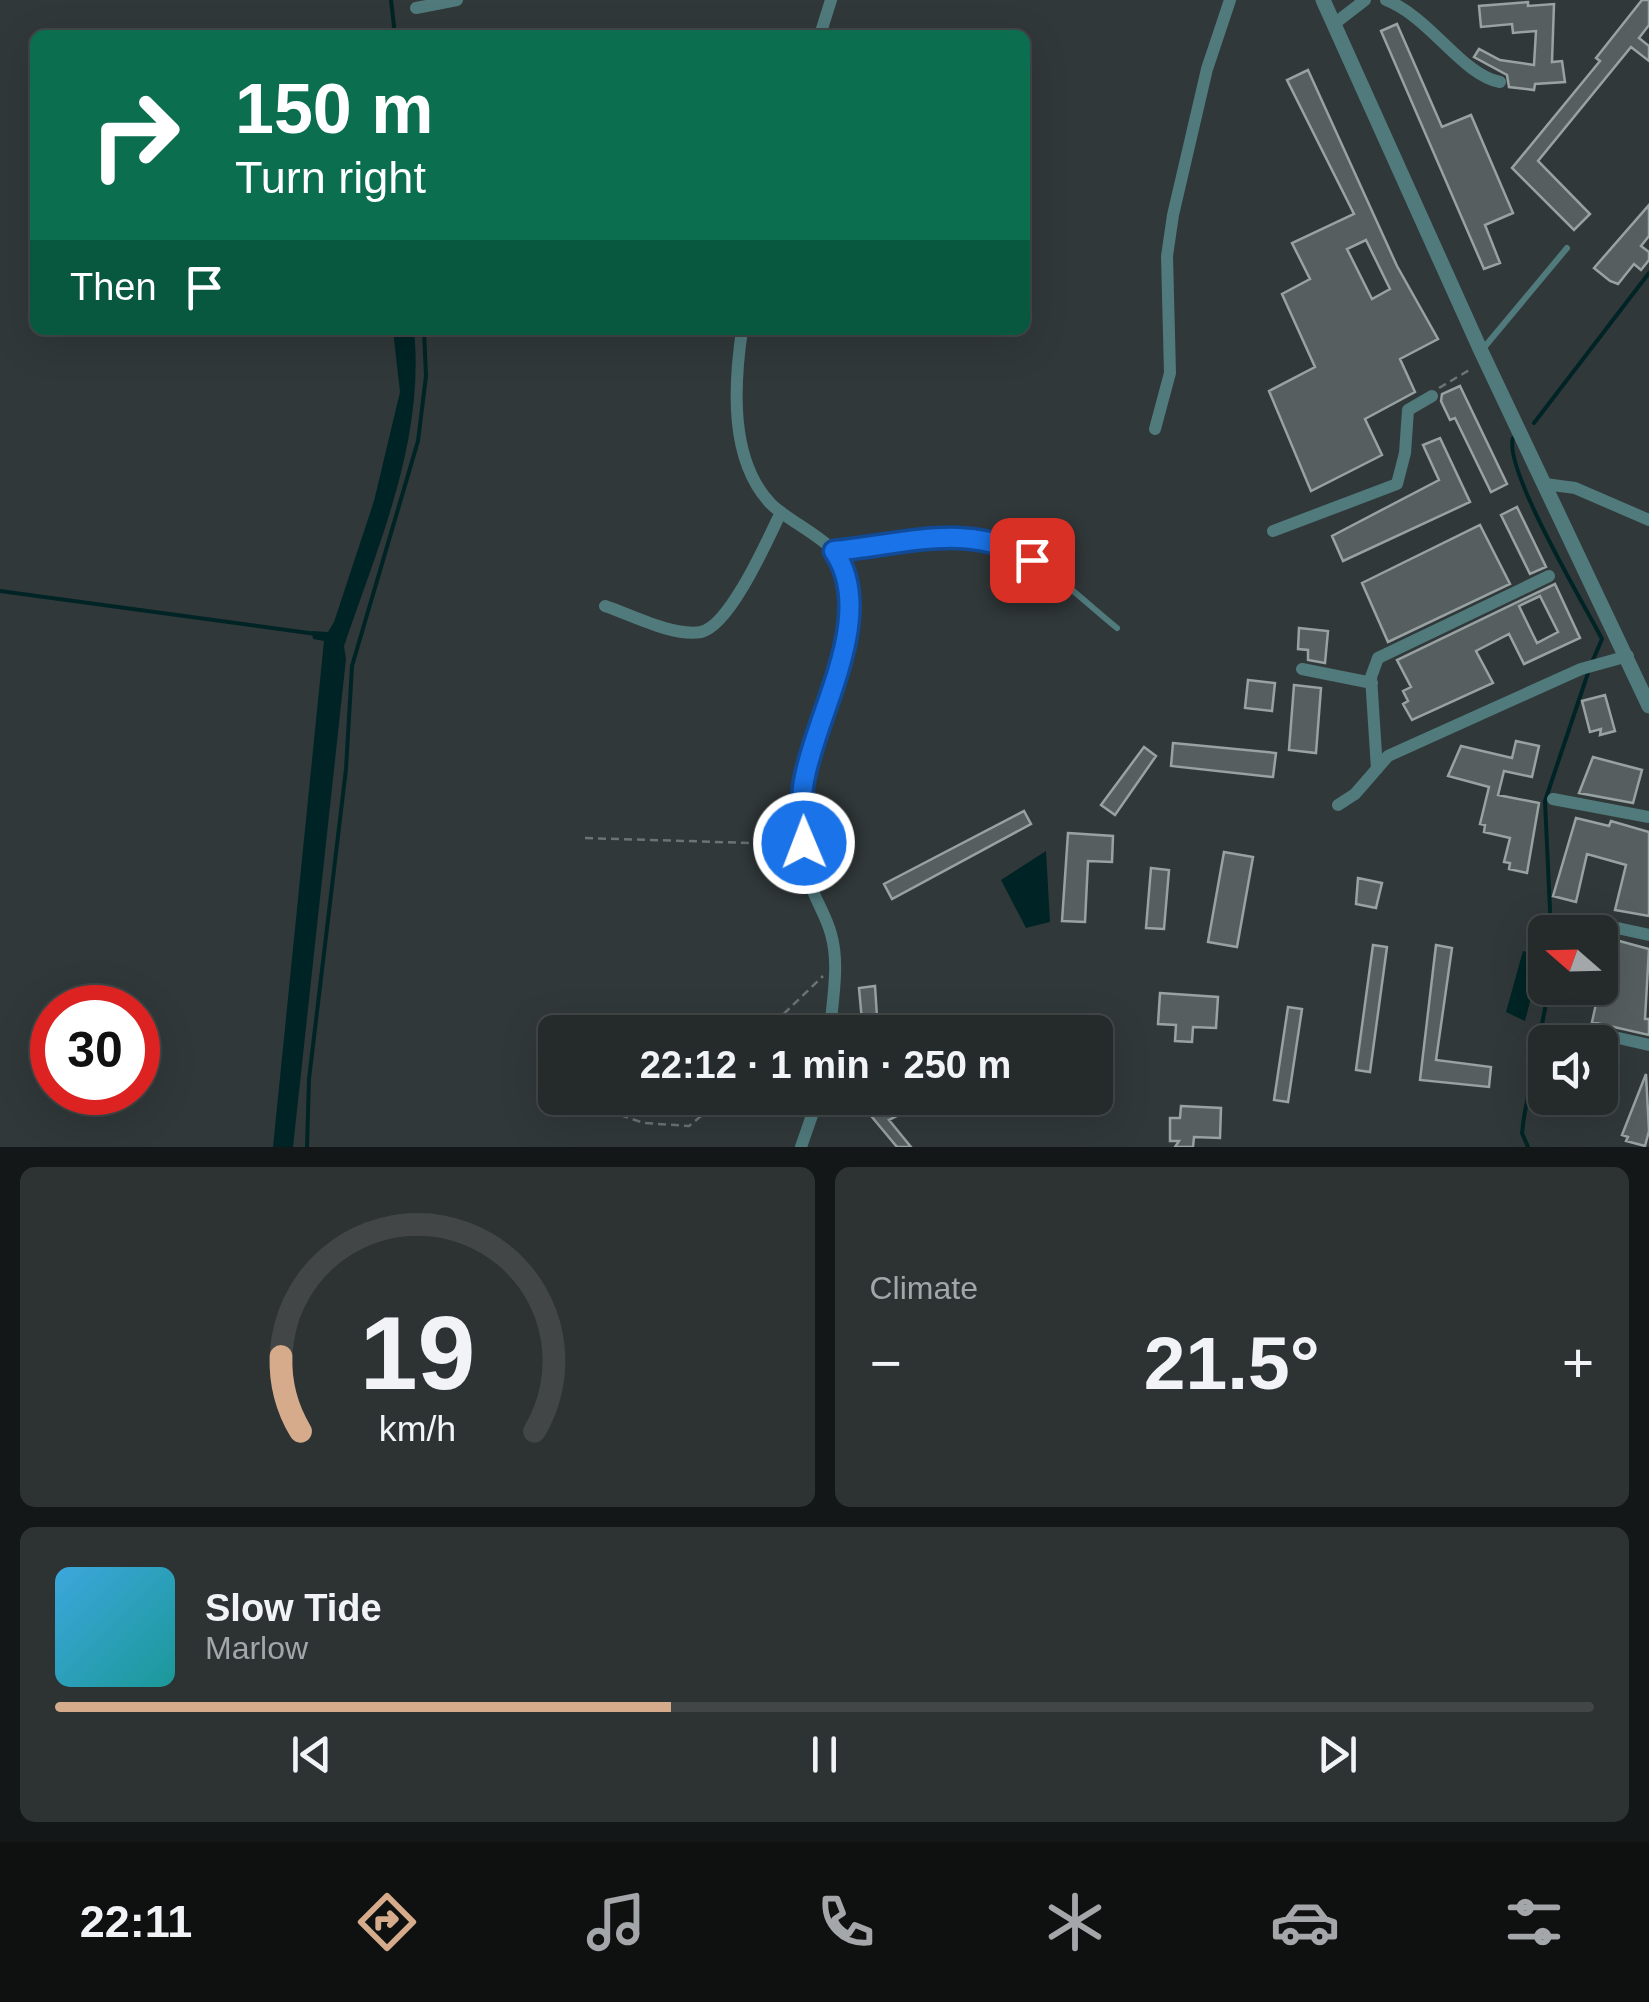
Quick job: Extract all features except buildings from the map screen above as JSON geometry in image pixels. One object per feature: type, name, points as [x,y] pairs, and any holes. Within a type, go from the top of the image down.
[{"type":"street","points":[[416,8],[456,0]]},
{"type":"street","points":[[822,30],[831,0]]},
{"type":"street","points":[[1155,429],[1170,373],[1167,256],[1173,215],[1207,69],[1230,0]]},
{"type":"street","points":[[1324,0],[1483,356],[1649,706]]},
{"type":"street","points":[[1334,24],[1365,0]]},
{"type":"street","points":[[1386,0],[1427,23],[1476,72],[1500,82]]},
{"type":"street","points":[[741,335],[736,389],[740,438],[753,473],[769,502],[834,551],[846,570],[845,642],[804,783],[806,869],[831,934],[831,1015]]},
{"type":"street","points":[[1273,531],[1397,484],[1405,452],[1408,410],[1432,396]]},
{"type":"street","points":[[1545,484],[1576,488],[1649,520]]},
{"type":"street","points":[[605,606],[688,633],[706,632],[720,620],[747,578],[781,512]]},
{"type":"street","points":[[1377,769],[1372,684],[1381,655],[1548,576]]},
{"type":"street","points":[[1338,804],[1355,794],[1388,756],[1563,677],[1628,656]]},
{"type":"street","points":[[1302,669],[1372,684]]},
{"type":"street","points":[[1553,800],[1649,818]]},
{"type":"street","points":[[1618,928],[1649,935]]},
{"type":"street","points":[[1618,1037],[1649,1045]]},
{"type":"street","points":[[801,1147],[812,1115]]},
{"type":"lane","points":[[1483,356],[1567,248]]},
{"type":"lane","points":[[834,551],[942,536],[1012,546],[1052,572],[1117,628]]},
{"type":"path","points":[[1432,396],[1483,356]]},
{"type":"path","points":[[585,838],[752,843],[790,851],[806,869]]},
{"type":"path","points":[[782,1015],[834,964]]},
{"type":"path","points":[[621,1115],[644,1124],[690,1126],[703,1115]]},
{"type":"water","points":[[394,335],[414,335],[416,371],[406,451],[344,646],[346,659],[293,1147],[273,1147],[324,641],[313,639],[312,631],[328,632],[334,622],[374,501],[400,392]]},
{"type":"water","points":[[1046,851],[1050,922],[1026,928],[1001,880]]},
{"type":"water","points":[[1523,951],[1528,952],[1529,1005],[1525,1021],[1506,1012]]},
{"type":"waterway","points":[[391,0],[394,30]]},
{"type":"waterway","points":[[1534,423],[1649,273]]},
{"type":"waterway","points":[[307,1147],[309,1079],[346,769],[352,666],[418,441],[426,376],[424,335]]},
{"type":"waterway","points":[[1513,438],[1513,454],[1532,506],[1602,639],[1593,660]]},
{"type":"waterway","points":[[0,591],[316,634]]},
{"type":"waterway","points":[[1550,915],[1545,801],[1588,673]]},
{"type":"waterway","points":[[1528,1147],[1522,1133],[1546,1005]]},
{"type":"route","points":[[804,843],[804,783],[845,642],[846,570],[834,551],[942,536],[976,537],[1012,546],[1032,560]]}]
